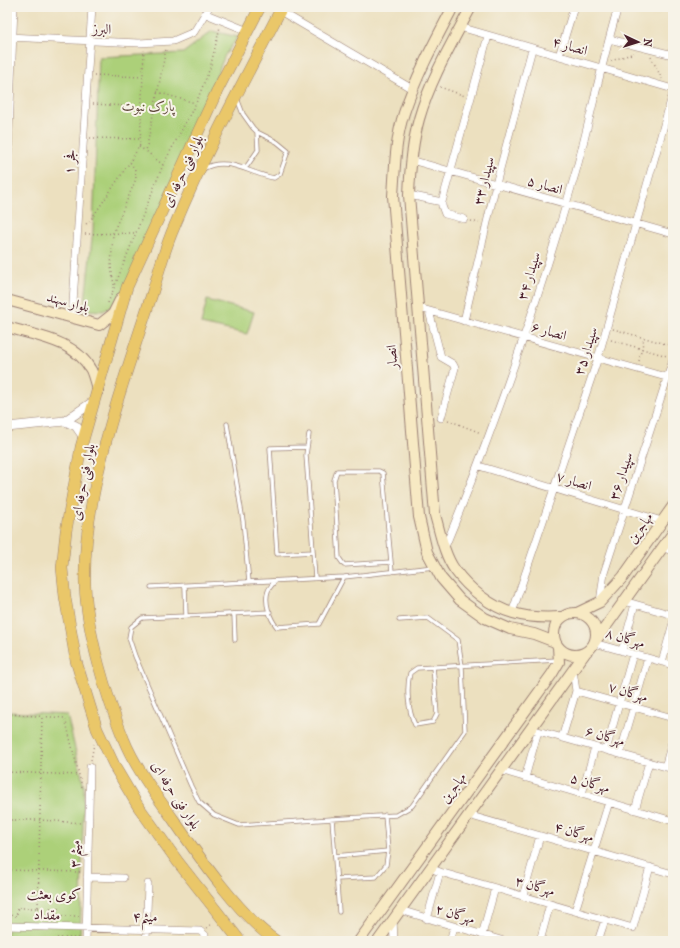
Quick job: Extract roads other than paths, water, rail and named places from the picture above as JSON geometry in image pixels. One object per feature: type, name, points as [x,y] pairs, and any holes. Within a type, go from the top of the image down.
[{"type":"main road","name":"بلوار فنی حرفه ای","points":[[240,941],[219,916],[138,806],[116,769],[97,729],[88,704],[76,661],[64,597],[62,568],[67,523],[81,447],[127,287],[216,93],[260,7]]},
{"type":"main road","name":"انصار","points":[[453,7],[426,60],[404,114],[395,155],[393,196],[419,517],[427,552],[441,578],[460,600],[485,618],[510,629],[534,634],[557,645]]},
{"type":"main road","points":[[471,7],[433,84],[419,119],[411,160],[409,195],[435,515],[454,569],[471,588],[493,604],[512,613],[537,618],[561,617]]},
{"type":"main road","name":"بلوار فنی حرفه ای","points":[[276,941],[265,933],[228,892],[194,850],[156,795],[125,742],[105,687],[92,634],[85,585],[88,534],[102,455],[131,355],[173,228],[197,173],[281,9]]},
{"type":"main road","points":[[446,20],[460,27]]},
{"type":"main road","name":"بلوار سهند","points":[[7,300],[100,325],[113,314],[127,287]]},
{"type":"main road","points":[[402,304],[419,308]]},
{"type":"main road","points":[[7,327],[59,342],[78,353],[91,370],[98,390]]},
{"type":"main road","points":[[414,447],[430,446]]},
{"type":"main road","name":"مهاجرین","points":[[577,613],[600,602],[623,576],[673,506]]},
{"type":"main road","points":[[557,645],[562,651],[574,655],[586,652],[673,533]]},
{"type":"main road","points":[[559,660],[557,645],[554,637],[555,626],[561,617],[566,614],[577,613],[587,617],[594,626],[594,643]]},
{"type":"main road","name":"مهاجرین","points":[[378,941],[500,770],[535,730],[586,652]]},
{"type":"main road","name":"مهاجرین","points":[[359,941],[552,674],[559,660]]},
{"type":"main road","points":[[458,806],[468,815]]},
{"type":"main road","points":[[418,860],[430,868]]},
{"type":"street","points":[[7,180],[10,37],[14,7]]},
{"type":"street","name":"فجر ۱","points":[[72,318],[79,232],[92,7]]},
{"type":"street","points":[[210,7],[206,14],[248,31]]},
{"type":"street","points":[[559,56],[574,7]]},
{"type":"street","name":"سپیدار ۳۴","points":[[445,547],[479,466],[524,337],[566,204],[618,7]]},
{"type":"street","points":[[281,9],[414,90]]},
{"type":"street","name":"البرز","points":[[10,37],[144,43],[168,42],[194,32],[206,14]]},
{"type":"street","name":"انصار ۴","points":[[460,27],[532,49],[603,67],[670,89]]},
{"type":"street","points":[[464,219],[445,214],[442,202],[488,36]]},
{"type":"street","points":[[609,39],[673,55]]},
{"type":"street","name":"سپیدار ۳۳","points":[[464,321],[496,184],[532,49]]},
{"type":"street","name":"سپیدار ۳۵","points":[[512,613],[598,358],[673,93]]},
{"type":"street","name":"انصار ۵","points":[[411,160],[673,234]]},
{"type":"street","points":[[409,195],[442,202]]},
{"type":"street","name":"انصار ۶","points":[[419,308],[670,379]]},
{"type":"street","points":[[429,310],[441,357],[454,366],[441,418]]},
{"type":"street","name":"سپیدار ۳۶","points":[[600,602],[604,573],[623,510],[670,379],[673,359]]},
{"type":"street","points":[[7,427],[65,421],[93,402]]},
{"type":"street","points":[[65,421],[76,426],[83,436],[81,447]]},
{"type":"street","name":"انصار ۷","points":[[479,466],[662,521]]},
{"type":"street","points":[[663,548],[673,550]]},
{"type":"street","points":[[624,601],[673,615]]},
{"type":"street","points":[[622,651],[635,604]]},
{"type":"street","points":[[662,662],[673,623]]},
{"type":"street","name":"مهرگان ۸","points":[[594,643],[673,665]]},
{"type":"street","points":[[606,750],[633,654]]},
{"type":"street","points":[[620,754],[648,658]]},
{"type":"street","points":[[562,738],[576,690],[573,670]]},
{"type":"street","name":"مهرگان ۷","points":[[576,690],[673,718]]},
{"type":"street","points":[[525,778],[535,730]]},
{"type":"street","name":"مهرگان ۶","points":[[535,730],[673,769]]},
{"type":"street","points":[[665,767],[673,739]]},
{"type":"street","points":[[582,794],[595,747]]},
{"type":"street","points":[[635,810],[649,762]]},
{"type":"street","name":"میثم ۳","points":[[82,940],[82,929],[86,916],[90,766]]},
{"type":"street","name":"مهرگان ۵","points":[[500,770],[673,820]]},
{"type":"street","points":[[575,911],[609,802]]},
{"type":"street","name":"مهرگان ۴","points":[[468,815],[673,874]]},
{"type":"street","points":[[523,896],[540,836]]},
{"type":"street","name":"مهرگان ۳","points":[[430,868],[633,928],[650,867]]},
{"type":"street","points":[[427,919],[440,872]]},
{"type":"street","points":[[87,876],[123,878]]},
{"type":"street","points":[[146,941],[148,884]]},
{"type":"street","points":[[482,935],[495,888]]},
{"type":"street","points":[[540,941],[550,904]]},
{"type":"street","name":"مهرگان ۲","points":[[400,910],[504,941]]},
{"type":"street","points":[[393,919],[394,941]]},
{"type":"street","points":[[598,941],[605,920]]},
{"type":"street","name":"مقداد","points":[[7,926],[82,929]]},
{"type":"street","points":[[450,941],[454,927]]},
{"type":"street","name":"میثم۴","points":[[82,929],[203,933],[205,941]]},
{"type":"lane","points":[[197,173],[212,164],[224,164],[242,167],[274,178],[280,174],[288,151],[277,142],[257,132],[238,104],[238,94]]},
{"type":"lane","points":[[242,167],[248,166],[258,150],[257,132]]},
{"type":"lane","points":[[227,424],[243,521],[249,582]]},
{"type":"lane","points":[[309,434],[306,455],[315,578]]},
{"type":"lane","points":[[307,447],[270,448],[277,554],[313,552]]},
{"type":"lane","points":[[391,562],[344,565],[339,558],[334,480],[337,471],[379,471],[383,473],[392,572]]},
{"type":"lane","points":[[151,587],[344,577],[435,567]]},
{"type":"lane","points":[[275,581],[268,591],[267,599],[271,620],[277,627],[319,624],[344,577]]},
{"type":"lane","points":[[185,586],[186,616]]},
{"type":"lane","points":[[270,612],[142,618],[131,627],[129,638],[138,663],[199,802],[214,815],[239,825],[396,815],[412,806],[465,731],[462,666],[458,640],[434,622],[428,618],[399,620]]},
{"type":"lane","points":[[234,614],[235,640]]},
{"type":"lane","points":[[433,667],[437,714],[433,722],[415,725],[411,716],[407,682],[410,672],[416,668],[433,667],[462,666],[559,660]]},
{"type":"lane","points":[[337,880],[376,877],[386,865],[388,851],[385,815]]},
{"type":"lane","points":[[332,819],[339,912]]},
{"type":"lane","points":[[335,856],[388,851]]},
{"type":"district","name":"کوی بعثت","points":[[54,894]]},
{"type":"park label","name":"پارک نبوت","points":[[148,106]]}]
